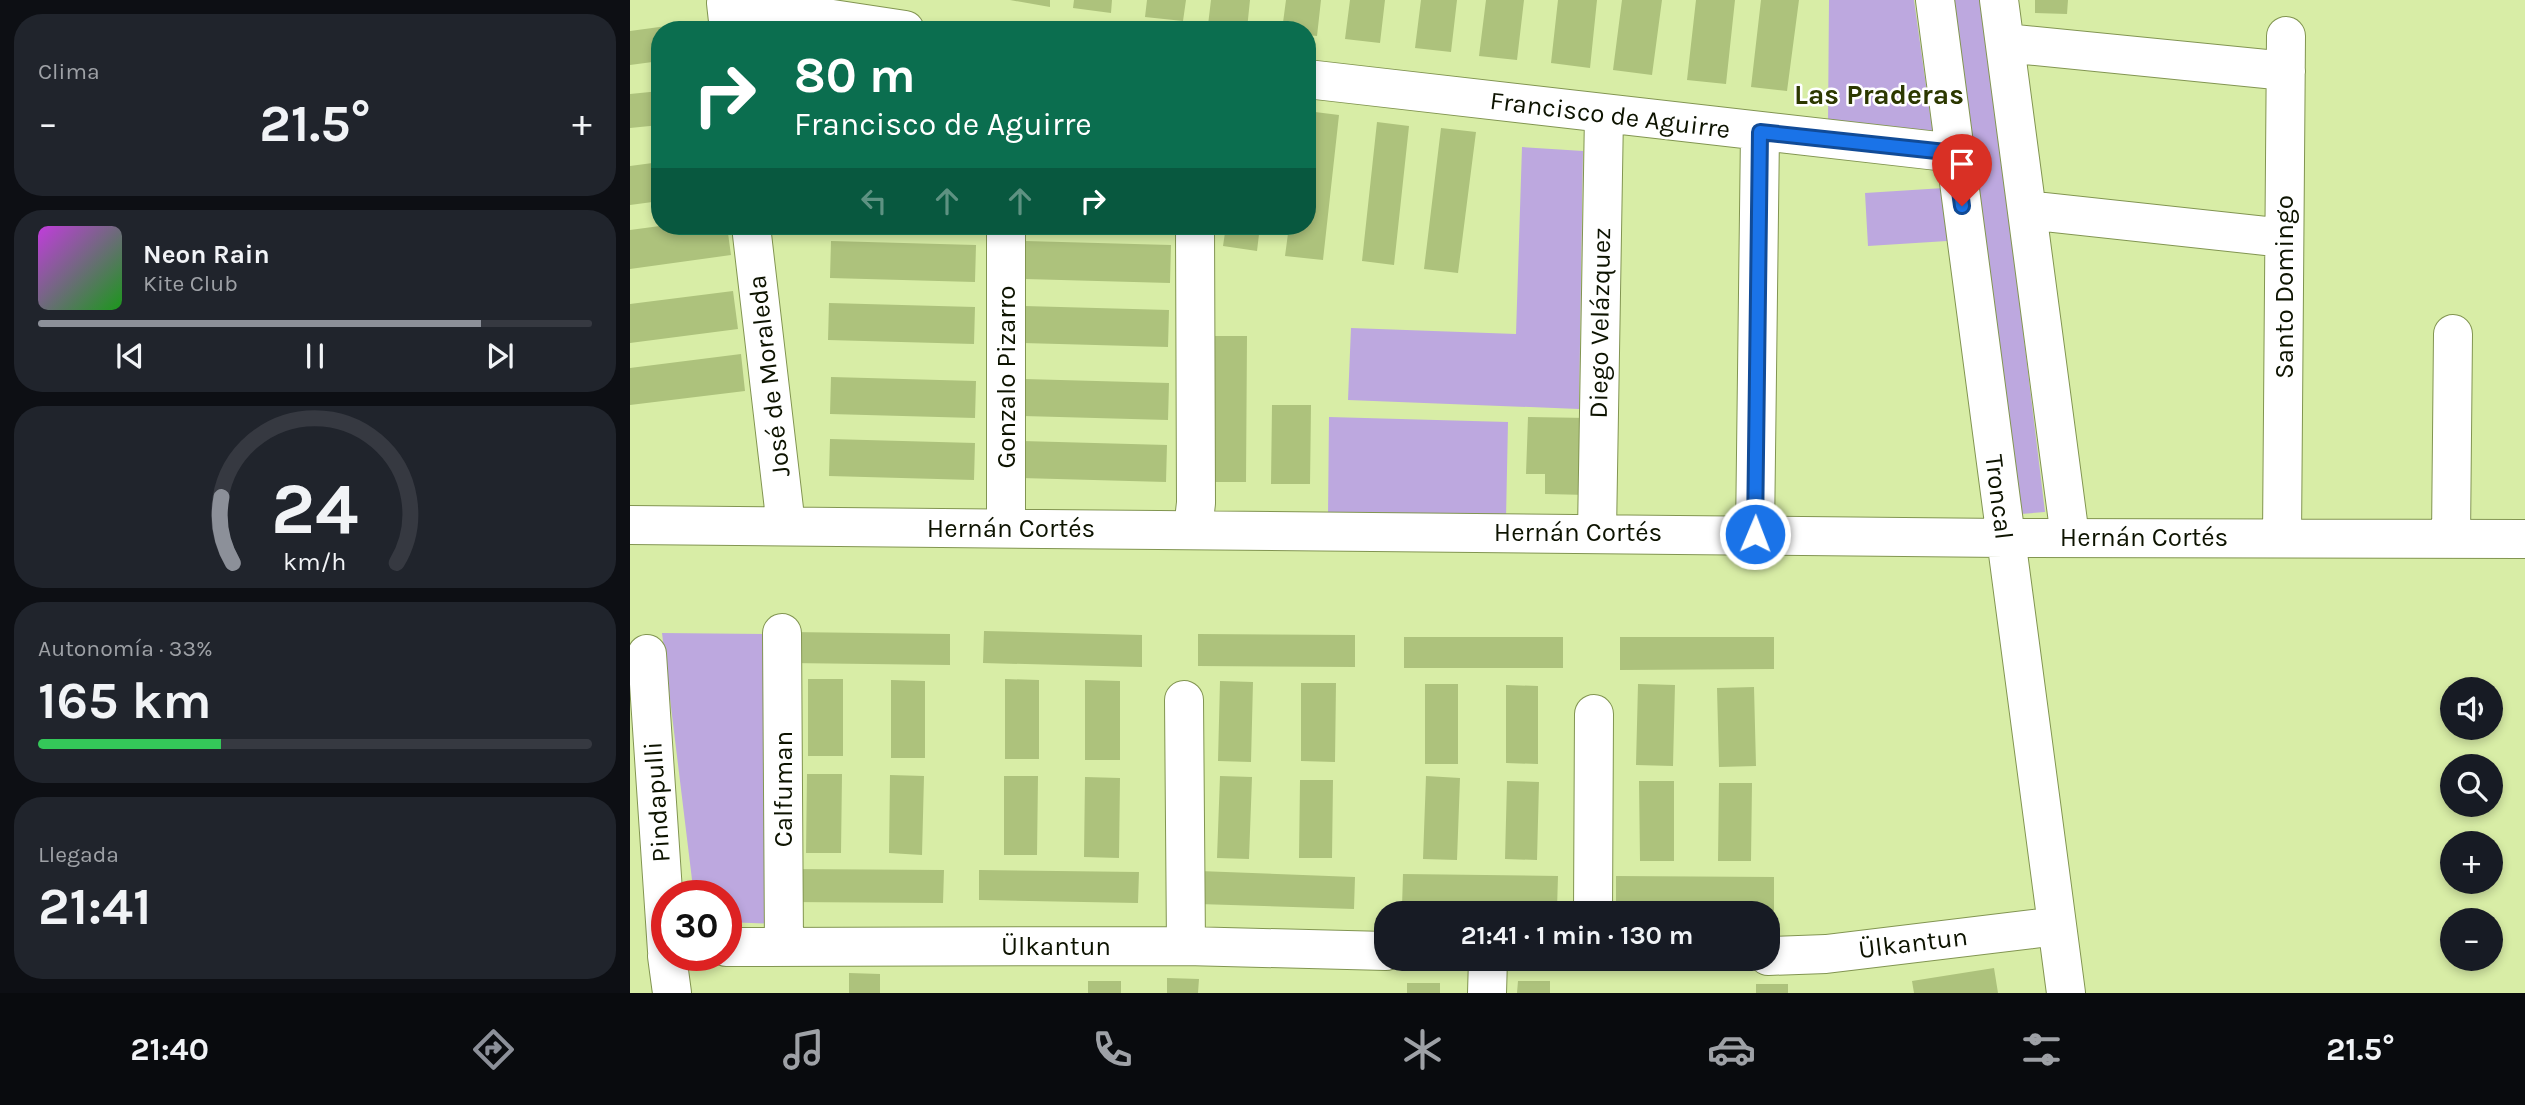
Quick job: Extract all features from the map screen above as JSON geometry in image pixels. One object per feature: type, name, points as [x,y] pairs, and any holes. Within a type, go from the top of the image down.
[{"type":"street","name":"Troncal","points":[[1935,0],[2066,993]]},
{"type":"street","points":[[1999,0],[2070,537]]},
{"type":"street","points":[[727,16],[791,21]]},
{"type":"street","name":"Santo Domingo","points":[[2005,43],[2286,54],[2282,537]]},
{"type":"street","name":"Francisco de Aguirre","points":[[1316,80],[1955,153]]},
{"type":"street","name":"Diego Velázquez","points":[[1597,532],[1604,114]]},
{"type":"street","points":[[1755,534],[1760,132]]},
{"type":"street","points":[[2027,210],[2284,237]]},
{"type":"street","name":"José de Moraleda","points":[[752,235],[786,526]]},
{"type":"street","name":"Gonzalo Pizarro","points":[[1006,235],[1006,528]]},
{"type":"street","points":[[1193,529],[1196,503],[1195,235]]},
{"type":"street","points":[[2451,538],[2453,334]]},
{"type":"street","name":"Hernán Cortés","points":[[630,525],[1597,532],[2004,538],[2525,539]]},
{"type":"street","name":"Calfuman","points":[[782,633],[784,945]]},
{"type":"street","name":"Pindapulli","points":[[647,654],[662,880]]},
{"type":"street","points":[[1184,700],[1186,946]]},
{"type":"street","points":[[1593,901],[1594,715]]},
{"type":"street","name":"Ülkantun","points":[[1780,956],[1826,954],[2057,926]]},
{"type":"street","name":"Ülkantun","points":[[742,946],[1186,946],[1374,951]]},
{"type":"street","name":"Pindapulli","points":[[669,971],[672,993]]},
{"type":"street","points":[[1487,993],[1488,971]]},
{"type":"shaded area","points":[[1829,0],[1914,0],[1934,142],[1828,123]]},
{"type":"shaded area","points":[[1954,0],[1983,0],[2045,512],[2021,514]]},
{"type":"shaded area","points":[[1522,147],[1583,151],[1579,409],[1348,400],[1351,328],[1516,334]]},
{"type":"shaded area","points":[[1944,188],[1947,241],[1868,246],[1865,193]]},
{"type":"shaded area","points":[[1329,417],[1508,422],[1506,519],[1328,515]]},
{"type":"shaded area","points":[[662,633],[775,634],[779,924],[742,923],[742,880],[692,880]]},
{"type":"building","points":[[1010,0],[1050,0],[1050,7]]},
{"type":"building","points":[[1074,0],[1112,0],[1111,13],[1073,8]]},
{"type":"building","points":[[1147,0],[1186,0],[1183,21],[1145,17]]},
{"type":"building","points":[[1211,0],[1250,0],[1248,21],[1208,21]]},
{"type":"building","points":[[1286,0],[1321,0],[1317,36],[1316,21],[1283,21]]},
{"type":"building","points":[[1350,0],[1385,0],[1380,43],[1345,39]]},
{"type":"building","points":[[1421,0],[1457,0],[1451,52],[1415,48]]},
{"type":"building","points":[[1486,0],[1524,0],[1517,60],[1479,56]]},
{"type":"building","points":[[1558,0],[1597,0],[1590,68],[1551,63]]},
{"type":"building","points":[[1622,0],[1662,0],[1652,75],[1613,70]]},
{"type":"building","points":[[1696,0],[1735,0],[1726,84],[1687,80]]},
{"type":"building","points":[[1761,0],[1799,0],[1787,91],[1751,87]]},
{"type":"building","points":[[2035,0],[2068,0],[2067,14],[2035,13]]},
{"type":"building","points":[[651,28],[651,62],[630,65],[630,31]]},
{"type":"building","points":[[651,92],[651,126],[630,128],[630,94]]},
{"type":"building","points":[[1316,112],[1339,115],[1323,260],[1285,256],[1288,235],[1316,235]]},
{"type":"building","points":[[1377,122],[1409,126],[1394,265],[1362,261]]},
{"type":"building","points":[[1441,128],[1476,132],[1458,273],[1424,269]]},
{"type":"building","points":[[651,163],[651,202],[630,205],[630,166]]},
{"type":"building","points":[[651,227],[651,235],[728,235],[731,255],[630,269],[630,230]]},
{"type":"building","points":[[1225,235],[1259,235],[1257,251],[1223,246]]},
{"type":"building","points":[[831,241],[976,245],[975,282],[830,278]]},
{"type":"building","points":[[1025,241],[1171,245],[1170,283],[1025,279]]},
{"type":"building","points":[[733,291],[738,329],[630,343],[630,304]]},
{"type":"building","points":[[829,303],[975,307],[974,344],[828,340]]},
{"type":"building","points":[[1024,306],[1169,310],[1168,347],[1023,343]]},
{"type":"building","points":[[1209,336],[1247,336],[1246,482],[1208,482]]},
{"type":"building","points":[[741,354],[745,391],[630,405],[630,368]]},
{"type":"building","points":[[831,377],[976,381],[975,418],[830,414]]},
{"type":"building","points":[[1024,379],[1169,383],[1168,420],[1023,416]]},
{"type":"building","points":[[1272,405],[1311,405],[1310,484],[1271,484]]},
{"type":"building","points":[[1528,417],[1589,418],[1588,495],[1545,494],[1545,474],[1526,474]]},
{"type":"building","points":[[830,439],[975,443],[974,480],[829,476]]},
{"type":"building","points":[[1022,441],[1167,445],[1166,482],[1021,478]]},
{"type":"building","points":[[984,631],[1142,635],[1142,667],[983,663]]},
{"type":"building","points":[[789,632],[950,634],[950,665],[789,663]]},
{"type":"building","points":[[1198,634],[1355,635],[1355,667],[1198,666]]},
{"type":"building","points":[[1404,637],[1563,637],[1563,668],[1404,668]]},
{"type":"building","points":[[1620,637],[1774,637],[1774,669],[1620,670]]},
{"type":"building","points":[[808,679],[843,679],[843,756],[808,756]]},
{"type":"building","points":[[1005,679],[1039,680],[1039,759],[1005,759]]},
{"type":"building","points":[[891,680],[925,681],[925,758],[891,758]]},
{"type":"building","points":[[1085,680],[1120,681],[1120,760],[1085,760]]},
{"type":"building","points":[[1220,681],[1253,682],[1251,762],[1218,761]]},
{"type":"building","points":[[1301,683],[1336,683],[1335,762],[1301,761]]},
{"type":"building","points":[[1425,684],[1458,684],[1458,764],[1425,764]]},
{"type":"building","points":[[1638,684],[1675,685],[1673,766],[1636,765]]},
{"type":"building","points":[[1506,685],[1538,686],[1538,764],[1506,763]]},
{"type":"building","points":[[1754,687],[1756,766],[1719,767],[1717,688]]},
{"type":"building","points":[[807,774],[842,774],[841,853],[806,853]]},
{"type":"building","points":[[890,775],[924,776],[922,855],[889,853]]},
{"type":"building","points":[[1004,776],[1038,776],[1037,855],[1004,855]]},
{"type":"building","points":[[1220,776],[1252,777],[1249,859],[1217,858]]},
{"type":"building","points":[[1426,776],[1460,778],[1457,860],[1423,859]]},
{"type":"building","points":[[1085,777],[1120,778],[1119,858],[1084,857]]},
{"type":"building","points":[[1300,780],[1333,780],[1332,858],[1299,858]]},
{"type":"building","points":[[1507,781],[1539,782],[1537,860],[1505,859]]},
{"type":"building","points":[[1639,781],[1674,781],[1674,861],[1640,861]]},
{"type":"building","points":[[1719,783],[1752,783],[1751,861],[1718,861]]},
{"type":"building","points":[[787,869],[944,870],[943,903],[787,902]]},
{"type":"building","points":[[979,870],[1139,872],[1138,903],[979,900]]},
{"type":"building","points":[[1199,871],[1355,877],[1354,909],[1198,904]]},
{"type":"building","points":[[1403,874],[1558,876],[1557,901],[1402,901]]},
{"type":"building","points":[[1616,876],[1774,877],[1774,901],[1616,901]]},
{"type":"building","points":[[1994,968],[1998,993],[1914,993],[1912,981]]},
{"type":"building","points":[[849,973],[880,974],[880,993],[849,993]]},
{"type":"building","points":[[1167,978],[1199,979],[1198,993],[1167,993]]},
{"type":"building","points":[[1088,981],[1121,981],[1121,993],[1088,993]]},
{"type":"building","points":[[1518,981],[1550,981],[1550,993],[1517,993]]},
{"type":"building","points":[[1407,983],[1440,983],[1440,993],[1407,993]]},
{"type":"building","points":[[1756,984],[1788,984],[1788,993],[1756,993]]},
{"type":"district","name":"Las Praderas","points":[[1879,94]]},
{"type":"route","points":[[1755,534],[1760,132],[1955,153],[1962,206]]}]
